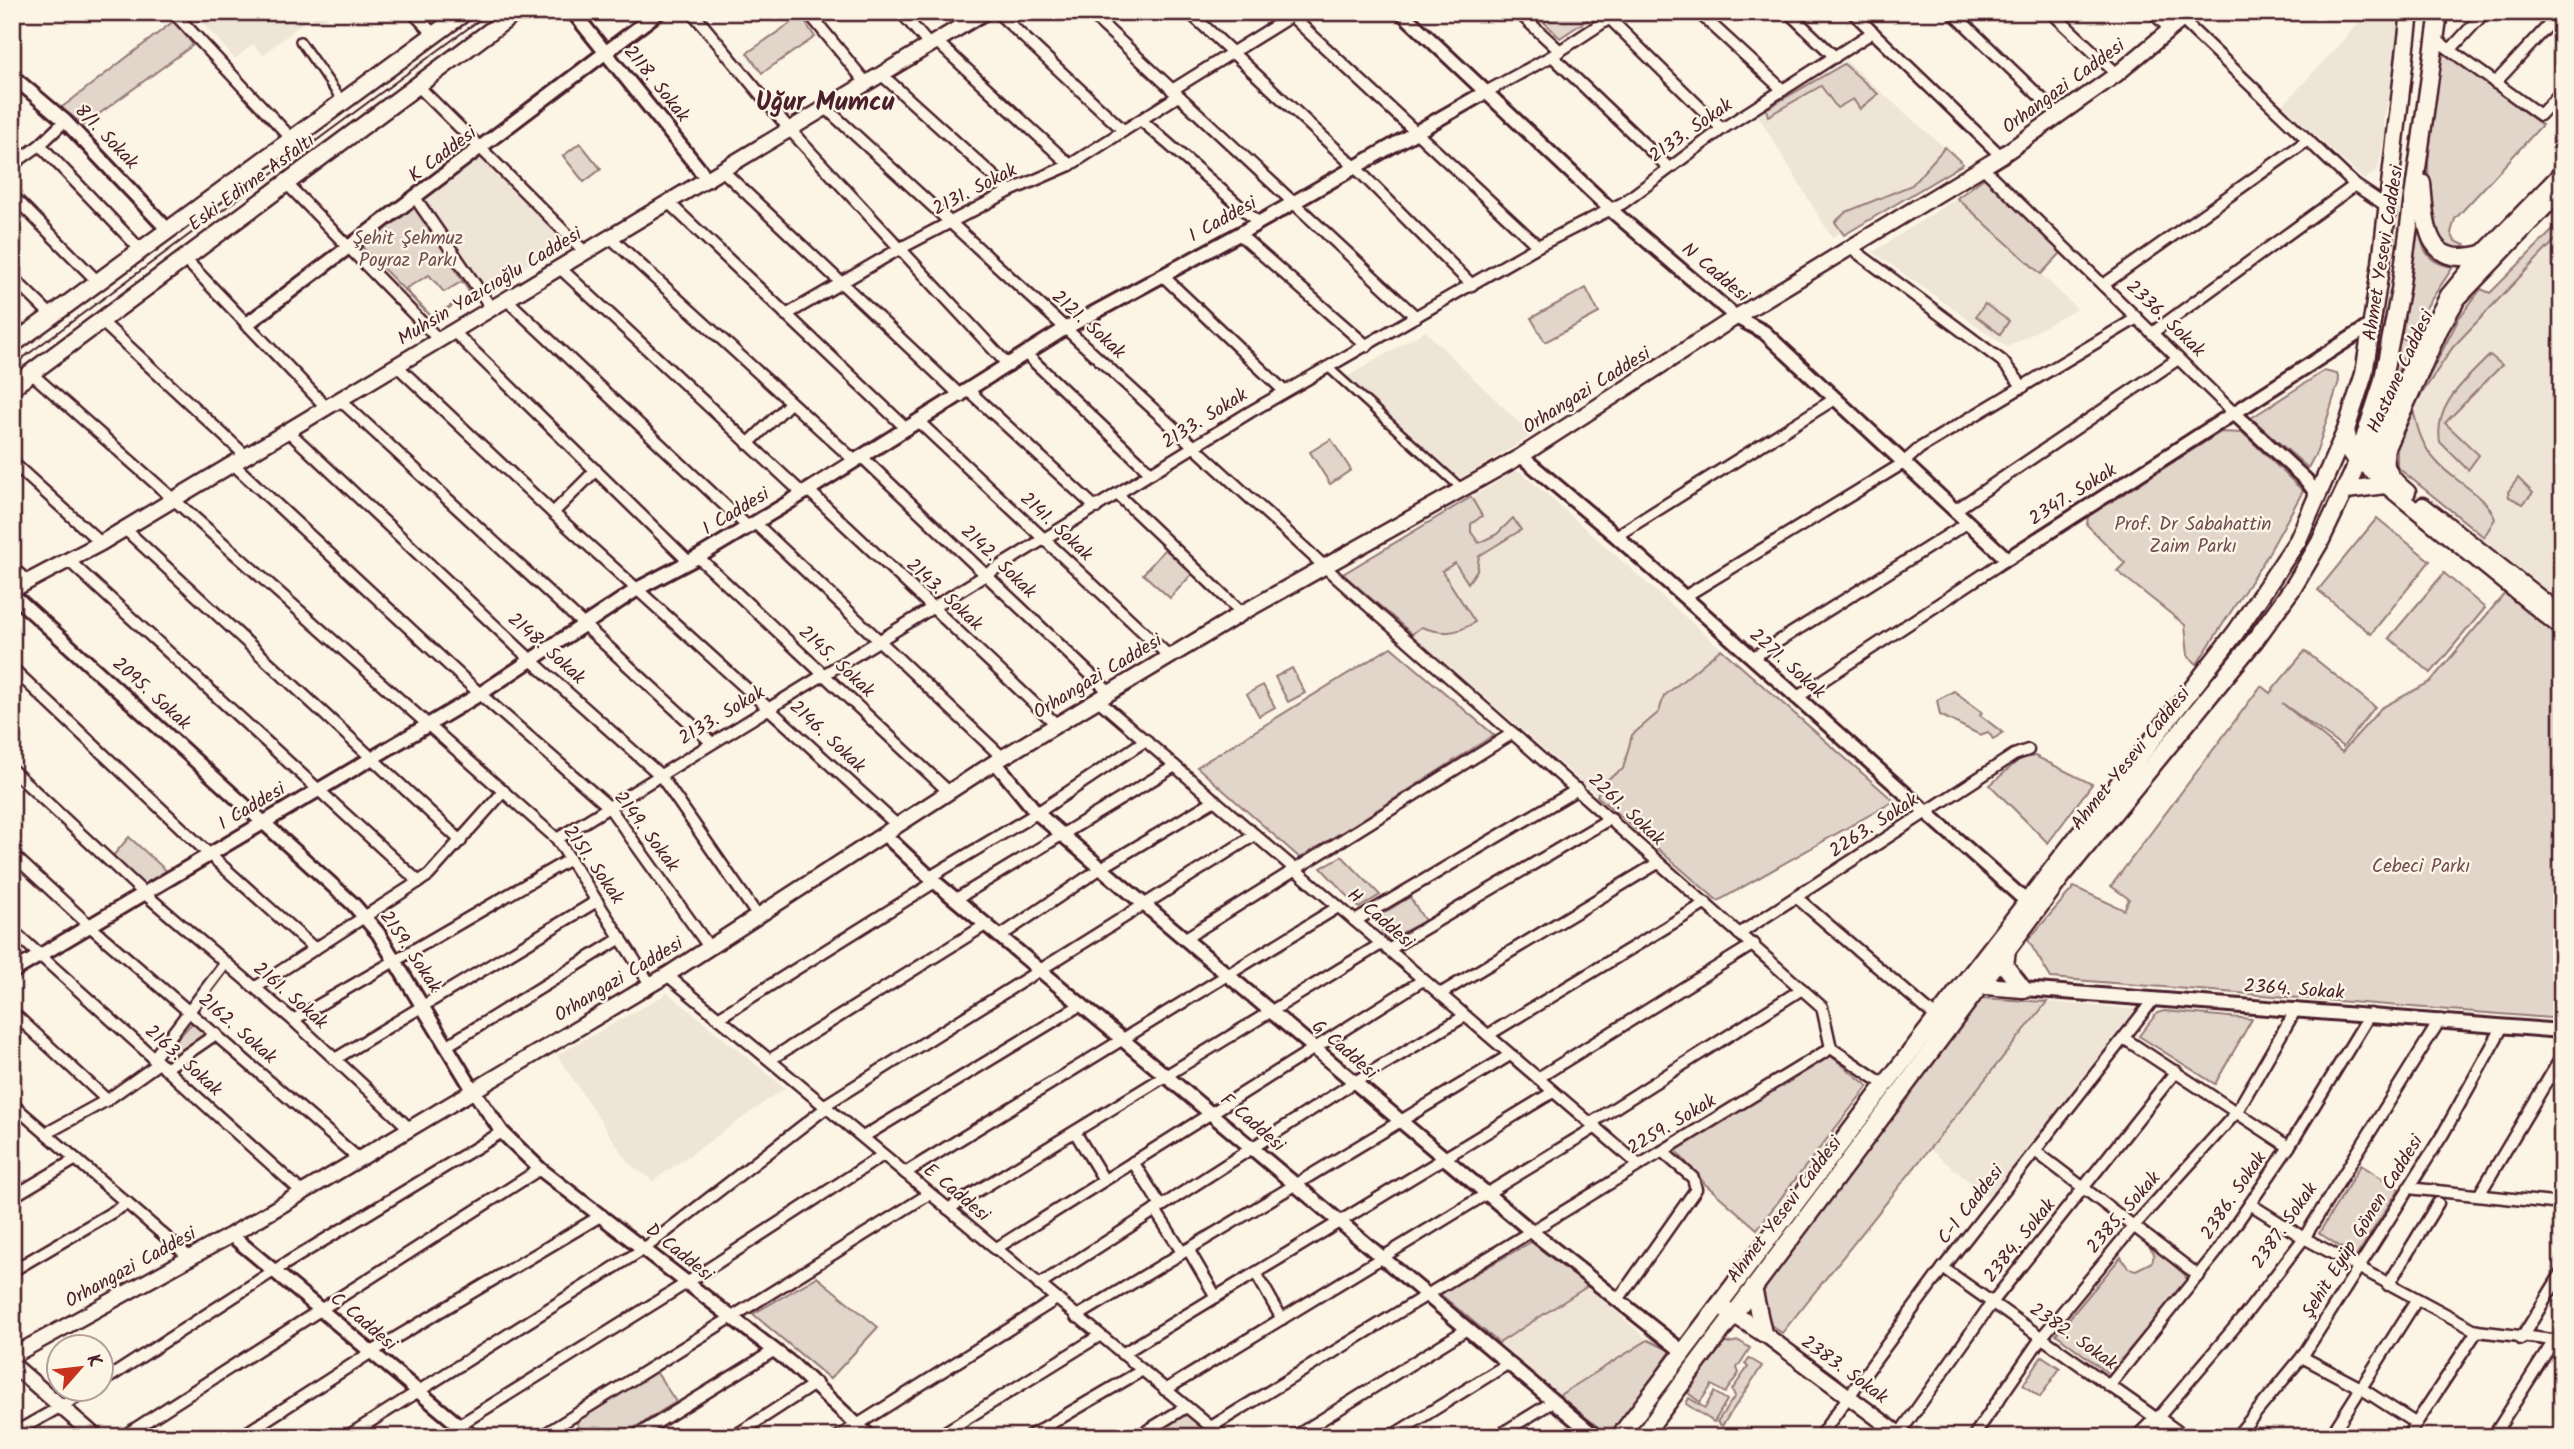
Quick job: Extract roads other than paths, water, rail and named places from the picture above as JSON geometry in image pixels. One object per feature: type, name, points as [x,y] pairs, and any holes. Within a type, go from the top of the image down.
[{"type":"main road","name":"Eski Edirne Asfaltı","points":[[12,345],[465,12]]},
{"type":"main road","name":"Eski Edirne Asfaltı","points":[[12,387],[419,87],[516,12]]},
{"type":"main road","name":"Muhsin Yazıcıoğlu Caddesi","points":[[12,592],[102,543],[985,12]]},
{"type":"main road","name":"Ahmet Yesevi Caddesi","points":[[1642,1437],[1971,985],[2026,902],[2259,600],[2298,540],[2346,430],[2364,374],[2388,207],[2410,12]]},
{"type":"main road","name":"Ahmet Yesevi Caddesi","points":[[1619,1437],[1937,1018],[2008,947],[2255,640],[2294,586],[2347,490],[2358,462],[2390,347],[2439,12]]},
{"type":"main road","name":"Orhangazi Caddesi","points":[[12,1356],[231,1235],[359,1159],[667,975],[999,760],[1104,696],[1242,613],[1521,456],[1737,317],[2001,156],[2117,74],[2181,21]]},
{"type":"main road","points":[[2420,156],[2426,222],[2436,247],[2448,257],[2486,259]]},
{"type":"main road","points":[[2382,481],[2373,458],[2389,410],[2437,312],[2562,172]]},
{"type":"main road","name":"Hastane Caddesi","points":[[2562,190],[2486,259],[2458,299],[2441,328],[2387,448],[2386,467],[2396,483],[2562,615]]},
{"type":"main road","points":[[2346,430],[2347,446],[2358,462],[2562,629]]},
{"type":"main road","points":[[2347,490],[2382,481]]},
{"type":"main road","points":[[2008,947],[2005,966],[2023,989]]},
{"type":"main road","points":[[1971,985],[2023,989]]},
{"type":"main road","points":[[1753,1288],[1763,1334]]},
{"type":"main road","points":[[1718,1304],[1763,1334]]},
{"type":"main road","name":"2383. Sokak","points":[[1763,1334],[1900,1436]]},
{"type":"main road","points":[[1682,1351],[1687,1377]]},
{"type":"main road","points":[[12,1364],[96,1437]]},
{"type":"main road","name":"2387. Sokak","points":[[2139,1437],[2157,1419]]},
{"type":"main road","name":"2382. Sokak","points":[[2157,1419],[2182,1437]]},
{"type":"street","points":[[173,12],[292,139]]},
{"type":"street","points":[[412,12],[435,35]]},
{"type":"street","name":"2118. Sokak","points":[[573,12],[708,180]]},
{"type":"street","name":"K Caddesi","points":[[247,324],[484,148],[659,12]]},
{"type":"street","points":[[692,12],[789,129],[1009,366]]},
{"type":"street","points":[[808,12],[867,85]]},
{"type":"street","points":[[901,12],[933,44],[1070,164]]},
{"type":"street","points":[[997,12],[1123,130]]},
{"type":"street","points":[[1089,12],[1416,317]]},
{"type":"street","points":[[1189,12],[1355,167],[1472,285]]},
{"type":"street","name":"N Caddesi","points":[[1401,12],[1611,210],[1737,317],[1763,332],[1833,400],[2007,559]]},
{"type":"street","points":[[1518,12],[1668,167]]},
{"type":"street","points":[[1698,12],[1783,90]]},
{"type":"street","points":[[1788,12],[1835,57]]},
{"type":"street","points":[[1852,12],[2001,156]]},
{"type":"street","points":[[1952,12],[2060,116]]},
{"type":"street","points":[[2051,12],[2117,74]]},
{"type":"street","points":[[2152,12],[2181,21],[2355,185],[2388,207]]},
{"type":"street","points":[[2451,49],[2485,12]]},
{"type":"street","points":[[2495,83],[2561,12]]},
{"type":"street","points":[[1292,13],[1538,246]]},
{"type":"street","name":"2131. Sokak","points":[[786,315],[901,248],[1010,191],[1070,164],[1142,121],[1175,93],[1292,13]]},
{"type":"street","points":[[1485,93],[1556,54],[1614,15],[1722,129]]},
{"type":"street","name":"2133. Sokak","points":[[557,839],[1284,391],[1329,368],[1538,246],[1611,210],[1722,129],[1873,32]]},
{"type":"street","points":[[2435,40],[2540,115],[2562,91]]},
{"type":"street","points":[[300,41],[343,102]]},
{"type":"street","points":[[882,75],[1010,191]]},
{"type":"street","name":"8/1. Sokak","points":[[13,78],[65,121],[168,230]]},
{"type":"street","points":[[419,87],[484,148],[586,253]]},
{"type":"street","name":"I Caddesi","points":[[12,972],[480,694],[639,588],[752,525],[965,394],[1066,328],[1259,223],[1485,93]]},
{"type":"street","name":"2121. Sokak","points":[[827,109],[1326,568]]},
{"type":"street","points":[[12,165],[40,145],[65,121]]},
{"type":"street","points":[[1142,121],[1259,223]]},
{"type":"street","points":[[2103,285],[2308,140]]},
{"type":"street","points":[[40,145],[141,250]]},
{"type":"street","name":"2336. Sokak","points":[[1982,167],[2308,482],[2316,500]]},
{"type":"street","points":[[723,171],[841,283],[1096,508]]},
{"type":"street","points":[[287,184],[439,340]]},
{"type":"street","points":[[2152,333],[2355,185]]},
{"type":"street","points":[[12,195],[98,282]]},
{"type":"street","points":[[416,199],[492,309]]},
{"type":"street","points":[[669,203],[907,429]]},
{"type":"street","points":[[1239,234],[1367,346]]},
{"type":"street","name":"2142. Sokak","points":[[611,238],[790,403],[859,459],[987,576],[1104,696]]},
{"type":"street","points":[[1851,248],[2002,360],[2023,387]]},
{"type":"street","points":[[185,259],[326,407]]},
{"type":"street","name":"2143. Sokak","points":[[560,268],[748,444],[933,608],[1057,725]]},
{"type":"street","points":[[1162,275],[1284,391]]},
{"type":"street","points":[[12,277],[52,316]]},
{"type":"street","points":[[507,300],[879,641],[999,760]]},
{"type":"street","points":[[1684,597],[1902,464],[1920,448],[2137,318]]},
{"type":"street","name":"2149. Sokak","points":[[101,321],[480,694],[609,807],[709,947]]},
{"type":"street","name":"2347. Sokak","points":[[1796,698],[2371,325]]},
{"type":"street","name":"2145. Sokak","points":[[453,331],[596,470],[824,675],[949,792]]},
{"type":"street","points":[[1027,355],[1151,473]]},
{"type":"street","points":[[1954,511],[2179,359]]},
{"type":"street","name":"2146. Sokak","points":[[396,365],[553,513],[639,588],[898,826]]},
{"type":"street","points":[[1329,368],[1463,490]]},
{"type":"street","name":"2151. Sokak","points":[[31,373],[557,839],[650,984]]},
{"type":"street","points":[[339,399],[712,743]]},
{"type":"street","points":[[1616,536],[1833,400]]},
{"type":"street","points":[[748,444],[790,403]]},
{"type":"street","name":"2141. Sokak","points":[[919,422],[1170,657]]},
{"type":"street","name":"2148. Sokak","points":[[286,430],[531,660],[660,775],[757,915]]},
{"type":"street","name":"2271. Sokak","points":[[1521,456],[1616,536],[2026,902]]},
{"type":"street","points":[[12,462],[102,543]]},
{"type":"street","points":[[553,513],[596,470]]},
{"type":"street","points":[[1117,494],[1242,613]]},
{"type":"street","points":[[1752,658],[1967,523]]},
{"type":"street","points":[[125,529],[461,841]]},
{"type":"street","points":[[68,560],[419,882]]},
{"type":"street","points":[[12,568],[28,581]]},
{"type":"street","name":"2261. Sokak","points":[[1326,568],[1611,818],[1658,863],[1754,944],[1822,1007],[1831,1048]]},
{"type":"street","name":"2095. Sokak","points":[[12,592],[265,822]]},
{"type":"street","points":[[12,668],[210,855],[316,949]]},
{"type":"street","name":"H Caddesi","points":[[1104,696],[1175,766],[1639,1165]]},
{"type":"street","points":[[1184,939],[1297,871],[1513,733]]},
{"type":"street","points":[[718,1018],[1146,740]]},
{"type":"street","name":"2263. Sokak","points":[[1739,934],[2014,755],[2028,750]]},
{"type":"street","name":"G Caddesi","points":[[999,760],[1037,813],[1062,835],[1486,1194],[1682,1351]]},
{"type":"street","points":[[956,899],[1175,766]]},
{"type":"street","name":"2161. Sokak","points":[[12,769],[145,894],[225,964],[256,987],[409,1128]]},
{"type":"street","points":[[1355,921],[1578,789]]},
{"type":"street","points":[[256,987],[419,882],[461,841],[505,791]]},
{"type":"street","points":[[1002,935],[1101,868],[1214,800]]},
{"type":"street","points":[[948,1209],[1270,1012],[1611,818]]},
{"type":"street","name":"2159. Sokak","points":[[265,822],[365,918],[448,1045],[473,1090]]},
{"type":"street","name":"F Caddesi","points":[[885,835],[956,899],[1596,1437]]},
{"type":"street","points":[[346,1437],[645,1248],[826,1106],[1040,968],[1255,835]]},
{"type":"street","name":"2162. Sokak","points":[[12,854],[91,927],[359,1159]]},
{"type":"street","points":[[293,1020],[570,859]]},
{"type":"street","points":[[1440,995],[1658,863]]},
{"type":"street","points":[[1796,897],[1937,1018]]},
{"type":"street","points":[[335,1059],[422,1004],[597,901]]},
{"type":"street","points":[[1488,1035],[1706,904]]},
{"type":"street","points":[[905,1173],[1338,907]]},
{"type":"street","points":[[771,1059],[987,924]]},
{"type":"street","name":"2163. Sokak","points":[[12,930],[42,954],[159,1064],[302,1192]]},
{"type":"street","points":[[448,1045],[621,938]]},
{"type":"street","points":[[1538,1078],[1754,944]]},
{"type":"street","points":[[159,1064],[188,1010],[225,964]]},
{"type":"street","name":"E Caddesi","points":[[667,975],[1223,1437]]},
{"type":"street","points":[[995,1249],[1423,980]]},
{"type":"street","points":[[1166,1390],[1486,1194],[1802,989]]},
{"type":"street","name":"2364. Sokak","points":[[2023,989],[2562,1031]]},
{"type":"street","name":"C-1 Caddesi","points":[[1819,1437],[1847,1395],[1943,1268],[2154,999]]},
{"type":"street","points":[[863,1137],[1082,1004]]},
{"type":"street","name":"2385. Sokak","points":[[1973,1437],[2041,1338],[2133,1227],[2236,1113],[2295,1009]]},
{"type":"street","points":[[12,1012],[107,1100]]},
{"type":"street","name":"2386. Sokak","points":[[2109,1385],[2199,1276],[2250,1204],[2289,1147],[2370,1014]]},
{"type":"street","points":[[1039,1285],[1353,1083],[1465,1016]]},
{"type":"street","name":"2387. Sokak","points":[[2157,1419],[2245,1315],[2304,1238],[2440,1020]]},
{"type":"street","name":"Şehit Eyüp Gönen Caddesi","points":[[2236,1437],[2302,1357],[2443,1134],[2503,1026]]},
{"type":"street","points":[[47,1133],[107,1100],[159,1064],[216,1034]]},
{"type":"street","points":[[2125,1039],[2289,1147]]},
{"type":"street","points":[[1831,1048],[1885,1085]]},
{"type":"street","name":"2259. Sokak","points":[[1211,1427],[1831,1048]]},
{"type":"street","points":[[1076,1317],[1510,1055]]},
{"type":"street","points":[[2479,1195],[2562,1056]]},
{"type":"street","name":"2384. Sokak","points":[[1900,1436],[1991,1304],[2176,1072]]},
{"type":"street","name":"D Caddesi","points":[[473,1090],[502,1132],[540,1170],[645,1248],[685,1284],[816,1383],[870,1437]]},
{"type":"street","points":[[1122,1354],[1553,1092]]},
{"type":"street","points":[[12,1104],[189,1257]]},
{"type":"street","points":[[12,1118],[22,1113]]},
{"type":"street","points":[[116,1373],[275,1270],[502,1132]]},
{"type":"street","points":[[1075,1132],[1104,1180]]},
{"type":"street","points":[[2035,1151],[2199,1276]]},
{"type":"street","points":[[1618,1300],[1696,1189],[1693,1178],[1663,1152]]},
{"type":"street","points":[[440,1437],[685,1284],[883,1155]]},
{"type":"street","points":[[12,1197],[76,1159]]},
{"type":"street","points":[[1133,1162],[1158,1208],[1216,1297]]},
{"type":"street","points":[[122,1437],[540,1170]]},
{"type":"street","points":[[2408,1188],[2561,1202]]},
{"type":"street","points":[[540,1437],[929,1194]]},
{"type":"street","points":[[12,1270],[128,1203]]},
{"type":"street","points":[[2388,1284],[2438,1203]]},
{"type":"street","points":[[2250,1204],[2304,1238],[2416,1301],[2477,1331],[2521,1339],[2558,1341]]},
{"type":"street","points":[[240,1437],[370,1353],[602,1215]]},
{"type":"street","name":"C Caddesi","points":[[231,1235],[473,1437]]},
{"type":"street","name":"2382. Sokak","points":[[1943,1268],[2157,1419]]},
{"type":"street","points":[[2521,1339],[2562,1272]]},
{"type":"street","points":[[1256,1273],[1282,1318]]},
{"type":"street","points":[[838,1437],[1055,1300]]},
{"type":"street","points":[[2330,1437],[2359,1387],[2416,1301]]},
{"type":"street","points":[[1294,1437],[1467,1329]]},
{"type":"street","points":[[2407,1437],[2477,1331]]},
{"type":"street","points":[[937,1437],[1099,1336]]},
{"type":"street","points":[[2493,1437],[2558,1341]]},
{"type":"street","points":[[634,1437],[775,1350]]},
{"type":"street","points":[[2302,1357],[2359,1387],[2415,1423]]},
{"type":"street","points":[[1390,1437],[1509,1363]]},
{"type":"street","points":[[1028,1437],[1141,1371]]},
{"type":"street","points":[[733,1437],[816,1383]]},
{"type":"street","points":[[1496,1437],[1554,1401]]},
{"type":"street","points":[[12,1434],[67,1404]]},
{"type":"street","points":[[1137,1437],[1186,1406]]},
{"type":"tram line","points":[[12,366],[490,12]]},
{"type":"district","name":"Uğur Mumcu","points":[[825,103]]},
{"type":"park label","name":"Şehit Şehmuz Poyraz Parkı","points":[[408,250]]},
{"type":"park label","name":"Prof. Dr Sabahattin Zaim Parkı","points":[[2193,536]]},
{"type":"park label","name":"Cebeci Parkı","points":[[2421,867]]}]
